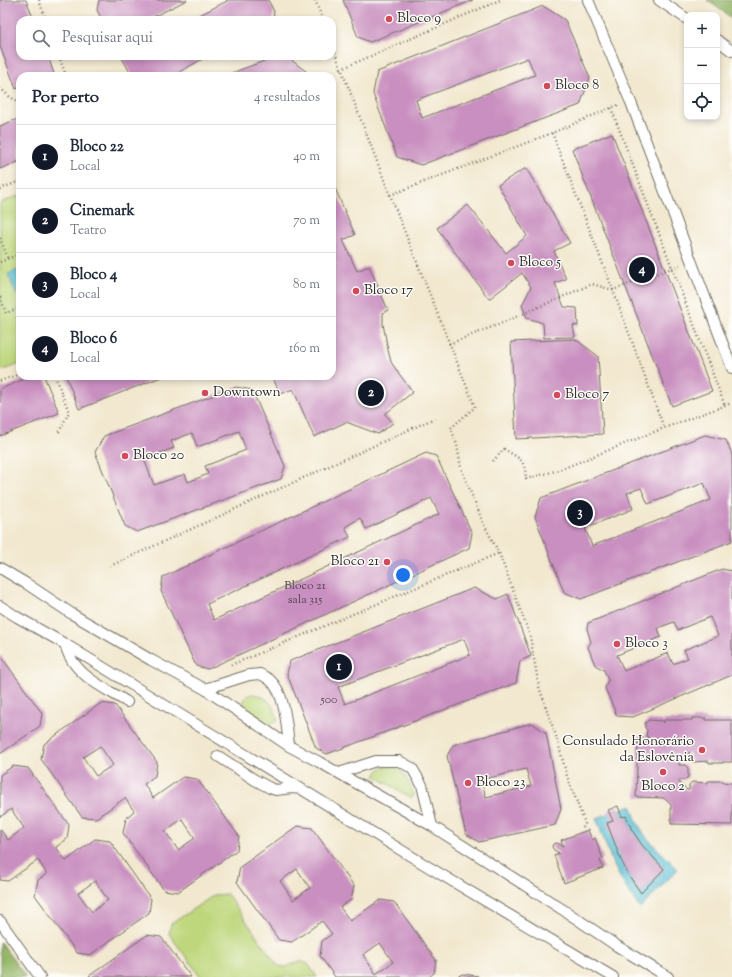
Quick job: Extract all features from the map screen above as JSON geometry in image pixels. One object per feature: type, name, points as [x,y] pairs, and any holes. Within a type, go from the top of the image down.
[{"type":"lane","points":[[588,0],[630,100],[732,368]]},
{"type":"lane","points":[[659,0],[684,17]]},
{"type":"lane","points":[[720,42],[732,51]]},
{"type":"lane","points":[[0,568],[72,614],[205,690],[289,746],[432,826],[617,946],[668,977]]},
{"type":"lane","points":[[0,606],[495,907],[613,977]]},
{"type":"lane","points":[[64,644],[76,665],[90,679],[127,702]]},
{"type":"lane","points":[[205,690],[249,675],[260,674],[272,681],[280,695],[289,746]]},
{"type":"lane","points":[[218,756],[270,788],[276,790],[292,788],[301,789]]},
{"type":"lane","points":[[339,773],[376,761],[399,761],[412,768],[422,786],[432,826]]},
{"type":"lane","points":[[0,921],[40,977]]},
{"type":"path","points":[[38,0],[44,16]]},
{"type":"path","points":[[315,0],[321,16]]},
{"type":"path","points":[[341,69],[500,0]]},
{"type":"path","points":[[336,56],[475,407],[451,428],[457,444],[461,468],[484,525],[498,553],[530,636],[539,687],[557,739],[567,776],[584,818],[585,824],[583,828]]},
{"type":"path","points":[[60,60],[65,72]]},
{"type":"path","points":[[0,88],[16,100]]},
{"type":"path","points":[[390,195],[630,100]]},
{"type":"path","points":[[611,108],[725,406]]},
{"type":"path","points":[[552,132],[664,428]]},
{"type":"path","points":[[0,189],[16,183]]},
{"type":"path","points":[[0,238],[8,259]]},
{"type":"path","points":[[0,262],[16,256]]},
{"type":"path","points":[[449,344],[498,326],[592,284],[613,290],[667,270]]},
{"type":"path","points":[[0,297],[6,313],[16,309]]},
{"type":"path","points":[[0,381],[16,375]]},
{"type":"path","points":[[57,380],[69,412],[58,434]]},
{"type":"path","points":[[493,461],[504,449],[520,459],[525,468],[526,479],[558,470],[664,428],[732,404]]},
{"type":"path","points":[[110,566],[435,418]]},
{"type":"path","points":[[225,668],[498,553]]},
{"type":"green space","points":[[707,0],[732,0],[732,18]]},
{"type":"green space","points":[[16,197],[16,365],[0,371],[0,203]]},
{"type":"green space","points":[[252,694],[258,695],[270,702],[278,720],[274,723],[268,724],[242,704],[246,696]]},
{"type":"green space","points":[[383,767],[393,767],[401,771],[409,783],[414,796],[411,798],[375,776]]},
{"type":"green space","points":[[227,894],[278,966],[286,967],[300,961],[308,964],[317,977],[201,977],[169,934],[171,924],[214,895]]},
{"type":"green space","points":[[0,942],[26,977],[0,977]]},
{"type":"water","points":[[16,271],[16,294],[8,274]]},
{"type":"water","points":[[631,805],[637,822],[646,837],[678,869],[640,909],[623,883],[613,864],[596,818],[610,813],[613,821],[607,823],[629,876],[641,893],[664,869],[642,845],[632,830],[626,816],[622,817],[619,810]]},
{"type":"building","points":[[0,0],[26,0],[32,16],[16,16],[16,60],[49,60],[53,72],[16,72],[16,89],[0,46]]},
{"type":"building","points":[[99,0],[187,0],[155,16],[100,16],[97,10]]},
{"type":"building","points":[[226,0],[268,0],[274,11],[273,16],[198,16],[227,1]]},
{"type":"building","name":"Bloco 9","points":[[343,0],[473,0],[370,42],[358,37]]},
{"type":"building","name":"Bloco 8","points":[[543,6],[565,20],[590,78],[580,105],[421,165],[397,157],[373,94],[377,72]],"holes":[[[528,58],[535,75],[422,118],[416,100]]]},
{"type":"building","points":[[123,60],[201,60],[179,72],[130,72]]},
{"type":"building","points":[[267,60],[291,60],[307,72],[234,72]]},
{"type":"building","points":[[16,120],[16,163],[0,169],[0,126]]},
{"type":"building","points":[[612,133],[712,391],[672,406],[572,149]]},
{"type":"building","name":"Bloco 5","points":[[526,168],[570,243],[554,251],[566,279],[555,283],[564,307],[577,308],[578,326],[573,325],[575,337],[544,338],[543,323],[527,318],[522,305],[531,287],[522,273],[489,299],[437,228],[468,205],[506,253],[527,236],[498,185]]},
{"type":"building","name":"Bloco 17","points":[[336,190],[355,235],[343,240],[357,271],[369,266],[388,310],[383,313],[383,324],[391,362],[413,392],[385,414],[393,423],[378,434],[346,422],[314,437],[293,389],[280,394],[274,380],[336,380]]},
{"type":"building","name":"Bloco 7","points":[[575,339],[598,356],[603,434],[516,439],[511,342]]},
{"type":"building","points":[[23,380],[46,380],[59,413],[0,436],[0,389]]},
{"type":"building","points":[[68,380],[154,380],[79,409]]},
{"type":"building","name":"Bloco 20","points":[[236,387],[252,390],[285,466],[281,479],[137,532],[125,526],[95,452],[104,436]],"holes":[[[239,431],[246,450],[205,466],[208,474],[188,482],[185,474],[154,485],[144,459],[174,448],[171,441],[192,433],[197,447]]]},
{"type":"building","points":[[705,435],[726,440],[732,454],[732,541],[581,599],[564,592],[535,517],[541,498]],"holes":[[[704,483],[711,500],[592,546],[585,528],[633,509],[627,493],[641,488],[648,504]]]},
{"type":"building","name":"Bloco 21","points":[[426,453],[436,456],[472,533],[469,548],[208,669],[196,666],[161,591],[163,577]],"holes":[[[431,498],[439,514],[214,620],[207,604],[350,537],[345,527],[360,518],[366,529]]]},
{"type":"building","name":"Bloco 3","points":[[722,569],[732,571],[732,675],[633,717],[617,716],[605,688],[608,680],[604,670],[595,665],[588,647],[591,642],[587,629],[588,623]],"holes":[[[710,617],[718,636],[684,650],[688,658],[673,664],[668,653],[624,671],[617,655],[661,637],[658,628],[674,622],[678,630]]]},
{"type":"building","points":[[474,588],[497,599],[508,594],[531,656],[520,661],[516,683],[327,754],[316,748],[287,674],[290,661]],"holes":[[[464,639],[470,655],[345,704],[338,687]]]},
{"type":"building","points":[[0,655],[42,713],[40,726],[0,754]]},
{"type":"building","points":[[101,703],[115,705],[157,762],[155,776],[144,784],[153,798],[183,777],[197,779],[239,836],[237,850],[178,892],[164,890],[123,833],[126,818],[134,811],[125,798],[96,818],[82,817],[41,759],[44,744]],"holes":[[[100,746],[113,765],[96,776],[83,757]],[[182,819],[195,838],[178,850],[165,831]]]},
{"type":"building","name":"Bloco 2","points":[[692,718],[706,718],[706,720],[732,720],[732,762],[693,762],[689,758],[690,753],[687,753],[679,761],[679,765],[685,765],[688,768],[688,777],[684,780],[679,780],[679,783],[689,790],[689,785],[692,782],[708,783],[708,781],[723,781],[732,783],[732,825],[671,824],[671,805],[664,798],[636,797],[638,738],[648,738],[646,736],[647,730],[645,728],[645,723],[649,720],[663,721],[664,723],[664,720],[692,720]]},
{"type":"building","name":"Bloco 23","points":[[532,723],[546,733],[561,809],[555,825],[479,842],[466,834],[447,756],[453,745]],"holes":[[[526,769],[531,786],[486,797],[481,780]]]},
{"type":"building","points":[[13,766],[28,768],[69,825],[67,839],[56,847],[66,861],[95,839],[110,841],[151,899],[149,913],[90,955],[77,953],[35,895],[38,880],[47,874],[38,860],[8,881],[0,880],[0,829],[8,840],[24,828],[11,809],[0,817],[0,775]],"holes":[[[95,881],[108,900],[92,912],[78,893]]]},
{"type":"building","points":[[618,806],[622,817],[626,816],[632,830],[642,845],[664,869],[641,893],[629,876],[621,860],[607,823],[613,821],[608,810]]},
{"type":"building","points":[[297,826],[312,828],[354,886],[351,900],[340,907],[350,921],[380,900],[394,902],[436,960],[434,973],[429,977],[335,977],[320,956],[322,941],[332,934],[322,921],[292,942],[279,940],[237,882],[240,867]],"holes":[[[297,869],[310,888],[293,900],[280,881]],[[380,943],[393,962],[376,974],[363,955]]]},
{"type":"building","points":[[588,830],[592,840],[595,838],[603,859],[600,860],[603,868],[564,883],[554,855],[559,853],[552,847],[553,844],[557,843],[563,846],[561,840]]},
{"type":"building","points":[[147,935],[161,937],[191,977],[89,977],[89,976]]},
{"type":"building","points":[[462,974],[478,976],[478,977],[457,977]]},
{"type":"place","name":"Bloco 9","points":[[389,19]]},
{"type":"place","name":"Bloco 8","points":[[547,86]]},
{"type":"place","name":"Bloco 5","points":[[511,263]]},
{"type":"place","name":"Bloco 6","points":[[642,270]]},
{"type":"place","name":"Bloco 17","points":[[356,291]]},
{"type":"place","name":"Downtown","points":[[205,393]]},
{"type":"place","name":"Cinemark","points":[[371,393]]},
{"type":"place","name":"Bloco 7","points":[[557,395]]},
{"type":"place","name":"Bloco 20","points":[[125,456]]},
{"type":"place","name":"Bloco 4","points":[[580,513]]},
{"type":"place","name":"Bloco 21","points":[[387,562]]},
{"type":"place","name":"Bloco 3","points":[[617,644]]},
{"type":"place","name":"Bloco 22","points":[[339,667]]},
{"type":"place","name":"Consulado Honorário da Eslovênia","points":[[702,750]]},
{"type":"place","name":"Bloco 2","points":[[663,772]]},
{"type":"place","name":"Bloco 23","points":[[468,783]]}]
